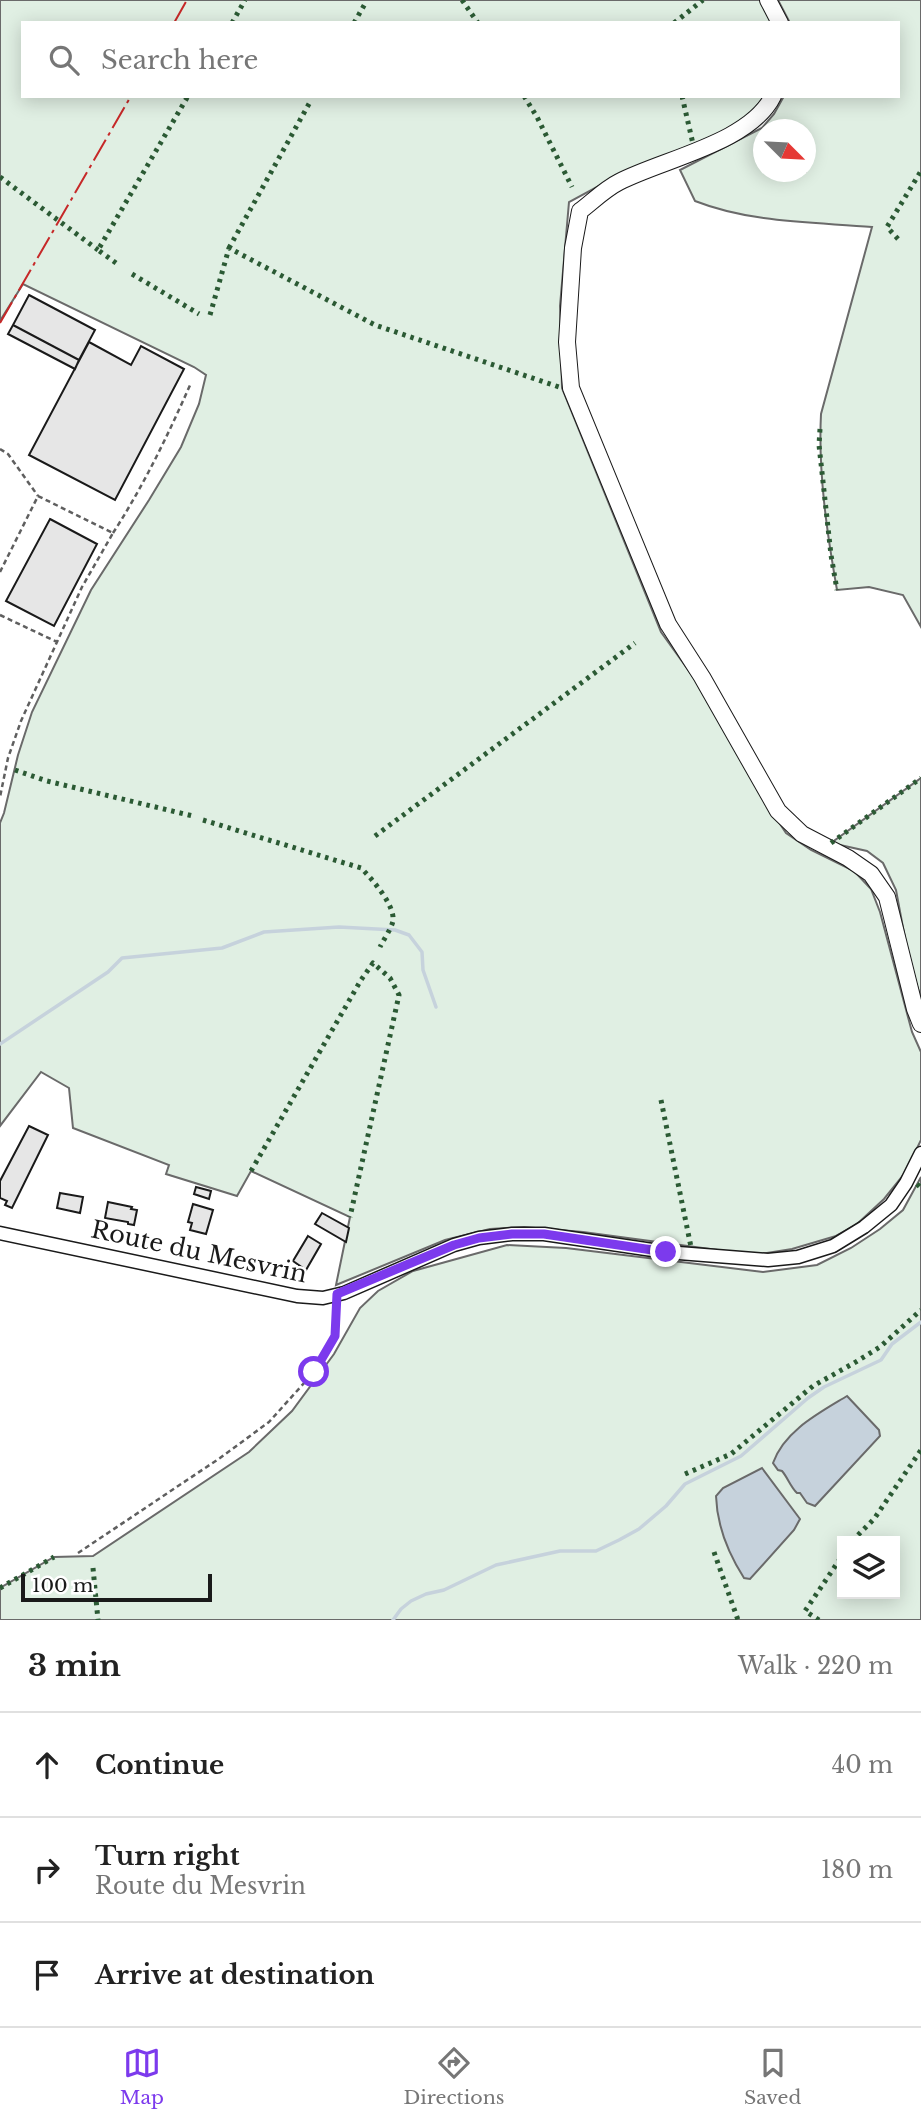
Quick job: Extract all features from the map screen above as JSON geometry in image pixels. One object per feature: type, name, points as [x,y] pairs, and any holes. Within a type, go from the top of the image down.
[{"type":"street","points":[[768,0],[779,21]]},
{"type":"street","points":[[772,98],[759,117],[747,126],[707,146],[618,183],[580,212],[573,248],[567,342],[570,388],[668,624],[702,677],[778,811],[802,834],[848,858],[871,874],[887,897],[921,1024]]},
{"type":"street","name":"Route du Mesvrin","points":[[0,1233],[297,1296],[323,1298],[454,1245],[479,1238],[512,1234],[544,1234],[666,1252],[768,1261],[798,1257],[834,1246],[864,1227],[891,1205],[921,1153]]},
{"type":"path","points":[[0,797],[8,758],[21,721],[82,587],[139,492],[191,383]]},
{"type":"path","points":[[0,449],[8,454],[38,496],[113,533]]},
{"type":"path","points":[[0,572],[38,496]]},
{"type":"path","points":[[0,615],[57,642]]},
{"type":"path","points":[[78,1553],[269,1422],[314,1372],[335,1336],[337,1294]]},
{"type":"green space","points":[[0,0],[760,0],[772,21],[21,21],[21,98],[763,98],[748,116],[728,130],[621,174],[569,202],[560,306],[562,388],[661,632],[694,678],[759,792],[786,833],[811,850],[854,871],[871,889],[880,912],[912,1032],[921,1052],[921,1140],[905,1173],[884,1199],[856,1225],[836,1236],[792,1249],[755,1255],[583,1232],[524,1227],[490,1229],[445,1240],[336,1285],[350,1217],[251,1171],[237,1196],[166,1174],[169,1165],[73,1128],[69,1088],[41,1072],[0,1126],[0,823],[18,755],[32,712],[91,590],[181,447],[199,404],[206,375],[23,284],[0,321]]},
{"type":"green space","points":[[778,0],[921,0],[921,627],[903,595],[869,587],[837,590],[827,525],[822,480],[821,414],[872,227],[760,218],[716,208],[695,201],[680,170],[753,133],[753,182],[816,182],[816,119],[770,119],[783,98],[900,98],[900,21],[789,21]]},
{"type":"green space","points":[[921,778],[921,998],[910,965],[896,890],[883,863],[867,851],[831,843]]},
{"type":"green space","points":[[921,1177],[921,1620],[0,1620],[0,1588],[54,1557],[93,1556],[249,1452],[292,1411],[334,1354],[360,1308],[378,1291],[413,1271],[507,1245],[566,1248],[763,1272],[817,1265],[851,1248],[903,1210]]},
{"type":"shaded area","points":[[847,1396],[879,1430],[880,1436],[815,1506],[807,1503],[800,1493],[797,1493],[773,1463],[785,1441],[794,1432]]},
{"type":"shaded area","points":[[762,1468],[800,1519],[794,1530],[750,1579],[744,1578],[728,1549],[721,1529],[716,1496],[723,1488]]},
{"type":"building","points":[[29,295],[95,330],[79,360],[13,325]]},
{"type":"building","points":[[13,325],[79,360],[75,369],[8,334]]},
{"type":"building","points":[[89,342],[131,365],[141,346],[184,369],[115,500],[29,455]]},
{"type":"building","points":[[50,519],[97,544],[54,626],[6,601]]},
{"type":"building","points":[[29,1126],[48,1135],[12,1208],[5,1205],[7,1201],[0,1198],[0,1181]]},
{"type":"building","points":[[196,1187],[211,1191],[209,1199],[194,1194]]},
{"type":"building","points":[[60,1193],[83,1197],[80,1213],[57,1208]]},
{"type":"building","points":[[108,1202],[137,1210],[134,1225],[105,1218]]},
{"type":"building","points":[[193,1204],[213,1210],[206,1234],[190,1230],[192,1223],[188,1222]]},
{"type":"building","points":[[322,1213],[349,1228],[346,1242],[315,1224]]},
{"type":"building","points":[[308,1236],[321,1244],[306,1270],[293,1261]]},
{"type":"waterway","points":[[0,1044],[108,972],[122,958],[222,948],[264,932],[339,927],[395,930],[409,935],[422,952],[423,970],[436,1007]]},
{"type":"waterway","points":[[393,1620],[411,1601],[444,1590],[496,1565],[560,1551],[596,1551],[639,1529],[666,1506],[685,1484],[741,1456],[824,1387],[881,1360],[892,1344],[921,1322]]},
{"type":"hedge","points":[[233,21],[245,0]]},
{"type":"hedge","points":[[462,0],[477,21]]},
{"type":"hedge","points":[[677,21],[703,0]]},
{"type":"hedge","points":[[355,21],[366,2]]},
{"type":"hedge","points":[[116,263],[98,250],[187,98]]},
{"type":"hedge","points":[[525,98],[572,187]]},
{"type":"hedge","points":[[682,98],[693,144]]},
{"type":"hedge","points":[[229,248],[310,102]]},
{"type":"hedge","points":[[898,239],[887,227],[921,171]]},
{"type":"hedge","points":[[0,177],[98,250]]},
{"type":"hedge","points":[[210,315],[229,248],[375,325],[562,388]]},
{"type":"hedge","points":[[132,274],[199,314]]},
{"type":"hedge","points":[[820,429],[819,445],[837,590]]},
{"type":"hedge","points":[[375,836],[635,643]]},
{"type":"hedge","points":[[15,770],[47,781],[193,816]]},
{"type":"hedge","points":[[831,843],[921,778]]},
{"type":"hedge","points":[[203,820],[361,868],[382,893],[393,915],[392,924],[380,947]]},
{"type":"hedge","points":[[251,1171],[373,963],[390,978],[399,995],[350,1217]]},
{"type":"hedge","points":[[661,1100],[691,1247]]},
{"type":"hedge","points":[[917,1184],[921,1188]]},
{"type":"hedge","points":[[685,1474],[731,1454],[813,1386],[880,1347],[921,1310]]},
{"type":"hedge","points":[[857,1536],[874,1519],[921,1450]]},
{"type":"hedge","points":[[714,1552],[738,1620]]},
{"type":"hedge","points":[[0,1588],[54,1557]]},
{"type":"hedge","points":[[819,1620],[805,1611],[837,1563]]},
{"type":"hedge","points":[[93,1568],[98,1620]]},
{"type":"power","points":[[175,21],[187,0]]},
{"type":"power","points":[[0,323],[130,98]]},
{"type":"route","points":[[314,1372],[335,1336],[337,1294],[454,1245],[479,1238],[544,1234],[666,1252]]}]
